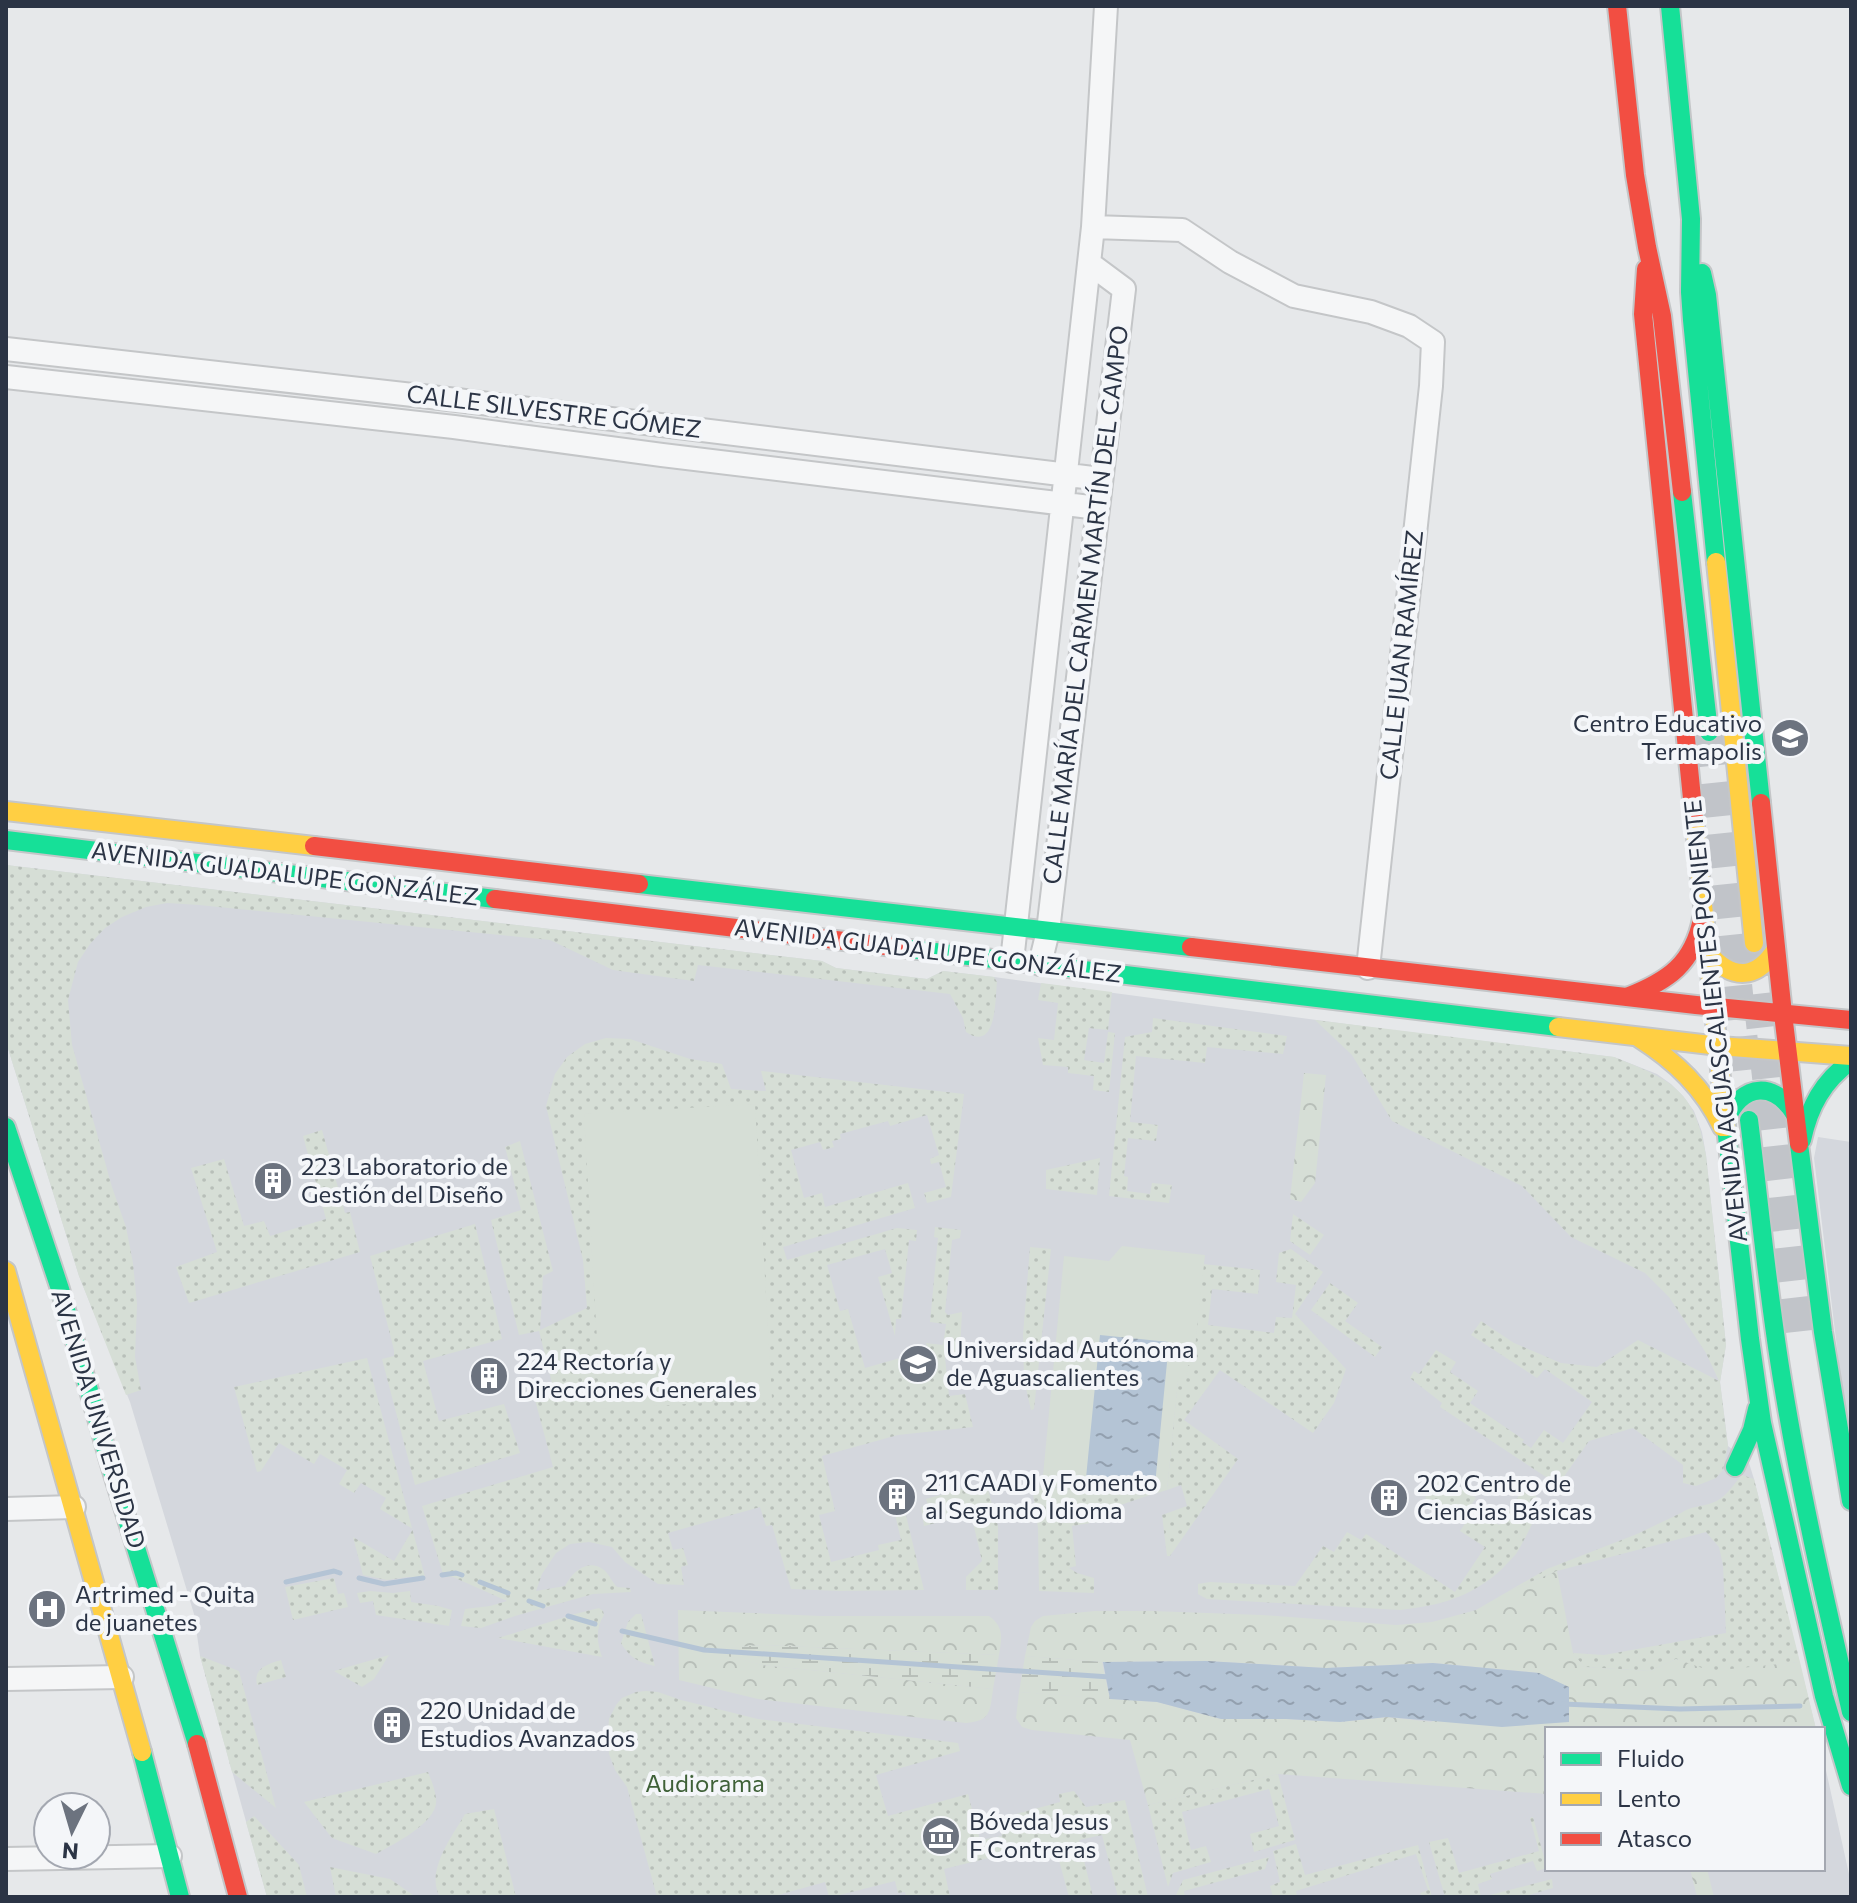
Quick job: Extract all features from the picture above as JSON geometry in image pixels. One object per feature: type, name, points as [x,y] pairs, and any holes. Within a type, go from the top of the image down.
[{"type":"main road","name":"AVENIDA AGUASCALIENTES PONIENTE","points":[[1617,6],[1635,175],[1662,316],[1709,732]]},
{"type":"main road","name":"AVENIDA AGUASCALIENTES PONIENTE","points":[[1670,6],[1691,219],[1707,295],[1783,1014],[1823,1332],[1851,1501]]},
{"type":"main road","name":"AVENIDA AGUASCALIENTES PONIENTE","points":[[1691,219],[1692,320],[1754,943]]},
{"type":"main road","name":"AVENIDA AGUASCALIENTES PONIENTE","points":[[1647,247],[1643,314],[1742,1283],[1762,1423],[1824,1696],[1851,1786]]},
{"type":"main road","name":"AVENIDA GUADALUPE GONZÁLEZ","points":[[6,811],[1368,968],[1847,1019]]},
{"type":"main road","points":[[95,851],[100,822]]},
{"type":"main road","name":"AVENIDA GUADALUPE GONZÁLEZ","points":[[6,840],[1719,1046],[1851,1058]]},
{"type":"main road","points":[[1627,997],[1661,983],[1685,962],[1700,934],[1704,901]]},
{"type":"main road","points":[[1709,954],[1721,968],[1729,972],[1747,973],[1765,965],[1775,941]]},
{"type":"main road","points":[[1775,941],[1791,976],[1806,995],[1827,1012],[1847,1019]]},
{"type":"main road","points":[[1634,1035],[1666,1055],[1690,1077],[1712,1106],[1727,1139]]},
{"type":"main road","points":[[1802,1158],[1805,1125],[1818,1094],[1851,1058]]},
{"type":"main road","points":[[1726,1120],[1728,1111],[1738,1098],[1763,1090],[1780,1095],[1796,1116]]},
{"type":"main road","name":"AVENIDA AGUASCALIENTES PONIENTE","points":[[1749,1120],[1787,1413],[1805,1510],[1851,1712]]},
{"type":"main road","name":"AVENIDA UNIVERSIDAD","points":[[6,1127],[60,1289],[112,1471],[199,1749],[238,1897]]},
{"type":"main road","name":"AVENIDA UNIVERSIDAD","points":[[13,1284],[180,1897]]},
{"type":"main road","points":[[48,1306],[89,1440],[112,1471]]},
{"type":"main road","points":[[1735,1467],[1752,1430],[1758,1395]]},
{"type":"street","name":"CALLE MARÍA DEL CARMEN MARTÍN DEL CAMPO","points":[[1012,961],[1093,227],[1106,6]]},
{"type":"street","name":"CALLE JUAN RAMÍREZ","points":[[1093,227],[1182,230],[1230,262],[1294,296],[1371,312],[1409,326],[1433,342],[1431,386],[1368,968]]},
{"type":"street","name":"CALLE MARÍA DEL CARMEN MARTÍN DEL CAMPO","points":[[1040,964],[1048,931],[1124,289],[1089,263]]},
{"type":"street","name":"CALLE SILVESTRE GÓMEZ","points":[[6,349],[473,402],[1101,479]]},
{"type":"street","name":"CALLE SILVESTRE GÓMEZ","points":[[6,377],[454,427],[1098,508]]},
{"type":"street","points":[[858,479],[862,450]]},
{"type":"street","points":[[6,1509],[74,1507]]},
{"type":"street","points":[[6,1679],[122,1677]]},
{"type":"street","points":[[6,1859],[170,1856]]},
{"type":"shaded area","name":"Universidad Autónoma de Aguascalientes","points":[[6,865],[822,961],[836,968],[927,979],[943,971],[994,977],[1614,1057],[1657,1074],[1683,1096],[1694,1111],[1702,1132],[1726,1345],[1720,1382],[1728,1446],[1749,1463],[1754,1479],[1816,1727],[1545,1727],[1545,1871],[1825,1871],[1825,1766],[1851,1883],[1851,1897],[267,1897],[200,1656],[194,1614],[130,1402],[79,1276],[6,1042]]},
{"type":"shaded area","points":[[1818,1137],[1851,1142],[1851,1463],[1814,1158]]},
{"type":"green space","points":[[6,865],[822,961],[836,968],[927,979],[943,971],[994,977],[997,982],[994,1011],[989,1030],[976,1037],[966,1032],[963,1018],[950,994],[698,965],[694,981],[613,970],[550,940],[199,905],[167,903],[146,907],[122,917],[105,928],[78,962],[68,1000],[72,1045],[126,1227],[133,1263],[137,1304],[135,1357],[141,1390],[126,1395],[79,1276],[6,1042]]},
{"type":"green space","points":[[1041,983],[1112,992],[1108,1030],[1089,1028],[1084,1060],[1104,1063],[1108,1032],[1115,1033],[1109,1092],[1093,1090],[1094,1076],[1068,1073],[1068,1067],[1043,1065],[1038,1038],[1054,1040],[1058,1003],[1038,1000]]},
{"type":"green space","points":[[1153,1018],[1287,1036],[1283,1054],[1207,1047],[1205,1063],[1136,1056],[1130,1122],[1158,1125],[1156,1141],[1128,1138],[1124,1176],[1128,1177],[1127,1191],[1150,1194],[1152,1183],[1172,1185],[1169,1203],[1109,1196],[1125,1037],[1152,1032]]},
{"type":"green space","points":[[1315,1020],[1614,1057],[1665,1081],[1687,1101],[1695,1115],[1706,1155],[1726,1345],[1720,1382],[1728,1446],[1723,1470],[1716,1478],[1696,1486],[1683,1483],[1683,1465],[1633,1428],[1589,1441],[1558,1485],[1440,1407],[1442,1403],[1410,1378],[1414,1371],[1419,1374],[1436,1350],[1456,1362],[1450,1372],[1478,1391],[1470,1403],[1531,1448],[1544,1430],[1563,1443],[1592,1402],[1545,1369],[1537,1378],[1471,1335],[1481,1321],[1514,1343],[1561,1363],[1597,1367],[1638,1340],[1719,1381],[1706,1353],[1669,1297],[1645,1273],[1571,1237],[1522,1186],[1392,1121],[1352,1055]]},
{"type":"green space","points":[[606,1038],[630,1039],[690,1059],[722,1064],[731,1089],[766,1091],[761,1071],[964,1094],[951,1197],[927,1203],[924,1193],[946,1187],[939,1162],[931,1164],[930,1159],[939,1155],[927,1115],[890,1126],[888,1121],[840,1134],[841,1139],[832,1141],[834,1147],[823,1150],[820,1142],[791,1150],[804,1198],[822,1193],[825,1207],[908,1183],[915,1208],[783,1247],[787,1260],[897,1228],[917,1230],[916,1241],[909,1240],[901,1319],[896,1319],[895,1336],[878,1277],[892,1273],[885,1249],[827,1265],[840,1311],[848,1309],[865,1368],[928,1350],[926,1343],[943,1345],[946,1324],[930,1322],[938,1238],[934,1237],[935,1227],[961,1230],[960,1238],[952,1240],[945,1312],[948,1315],[962,1312],[960,1351],[945,1357],[949,1396],[965,1394],[973,1427],[898,1435],[822,1456],[835,1511],[819,1515],[831,1562],[879,1550],[878,1545],[901,1540],[894,1510],[904,1507],[924,1590],[791,1589],[772,1525],[766,1526],[760,1507],[668,1533],[673,1550],[683,1548],[688,1565],[681,1567],[684,1585],[658,1584],[625,1562],[612,1547],[589,1542],[570,1544],[556,1553],[542,1574],[536,1591],[565,1586],[577,1571],[592,1565],[604,1570],[617,1587],[630,1588],[631,1592],[593,1594],[481,1628],[461,1626],[465,1609],[507,1601],[453,1577],[444,1577],[422,1506],[553,1467],[534,1396],[554,1391],[539,1331],[519,1335],[491,1220],[521,1210],[505,1147],[520,1141],[553,1271],[543,1276],[540,1330],[587,1308],[583,1260],[546,1106],[555,1074],[567,1057],[585,1044]]},
{"type":"green space","points":[[1304,1073],[1326,1075],[1315,1183],[1301,1202],[1290,1199]]},
{"type":"green space","points":[[755,1104],[772,1399],[601,1409],[584,1114]]},
{"type":"green space","points":[[322,1130],[345,1213],[350,1212],[360,1252],[189,1303],[176,1267],[217,1252],[191,1168],[224,1159],[244,1226],[264,1221],[270,1236],[326,1219],[303,1136]]},
{"type":"green space","points":[[1100,1158],[1097,1195],[1046,1189],[1046,1170]]},
{"type":"green space","points":[[1293,1214],[1324,1235],[1310,1255],[1290,1241]]},
{"type":"green space","points":[[475,1224],[502,1339],[423,1361],[439,1421],[504,1404],[520,1453],[415,1485],[382,1359],[394,1356],[394,1350],[370,1256]]},
{"type":"green space","points":[[1122,1246],[1205,1255],[1193,1365],[1188,1365],[1186,1381],[1178,1381],[1167,1490],[1147,1496],[1042,1486],[1064,1256],[1109,1261]]},
{"type":"green space","points":[[1030,1247],[1051,1249],[1034,1409],[1031,1410],[1024,1380],[1023,1335]]},
{"type":"green space","points":[[1291,1249],[1323,1272],[1295,1314],[1346,1369],[1334,1403],[1313,1433],[1220,1370],[1184,1420],[1238,1459],[1170,1556],[1167,1556],[1162,1515],[1187,1506],[1181,1485],[1167,1490],[1178,1380],[1188,1365],[1193,1365],[1203,1264],[1260,1270],[1258,1294],[1212,1289],[1208,1325],[1274,1333],[1276,1317],[1292,1318],[1296,1285],[1276,1282],[1279,1253]]},
{"type":"green space","points":[[1330,1283],[1358,1303],[1345,1321],[1382,1347],[1375,1357],[1311,1310]]},
{"type":"green space","points":[[367,1358],[412,1528],[380,1509],[386,1498],[361,1483],[354,1493],[339,1484],[347,1470],[320,1454],[314,1464],[279,1443],[261,1471],[257,1472],[234,1387]]},
{"type":"green space","points":[[1442,1474],[1476,1498],[1459,1522],[1425,1498]]},
{"type":"green space","points":[[1742,1475],[1754,1479],[1800,1662],[1711,1672],[1676,1659],[1650,1671],[1584,1667],[1573,1653],[1604,1655],[1726,1633],[1723,1565],[1719,1547],[1706,1532],[1557,1571],[1507,1592],[1547,1569],[1637,1534],[1689,1509],[1717,1501]]},
{"type":"green space","points":[[1531,1478],[1540,1510],[1516,1554],[1491,1578],[1456,1598],[1400,1610],[1207,1599],[1198,1594],[1198,1584],[1210,1582],[1295,1586],[1323,1546],[1334,1552],[1347,1532],[1361,1540],[1366,1534],[1455,1592],[1485,1547],[1460,1531],[1475,1509],[1499,1525]]},
{"type":"green space","points":[[986,1482],[998,1526],[998,1590],[966,1590],[966,1577],[982,1561],[971,1514],[924,1526],[921,1507],[928,1505],[926,1499]]},
{"type":"green space","points":[[1032,1486],[1147,1496],[1097,1513],[1097,1522],[1072,1526],[1076,1566],[1069,1568],[1094,1578],[1094,1593],[1039,1591],[1038,1528]]},
{"type":"green space","points":[[413,1530],[425,1577],[387,1580],[363,1575],[353,1537],[394,1561]]},
{"type":"green space","points":[[1557,1571],[1573,1653],[1584,1667],[1650,1671],[1676,1659],[1711,1671],[1800,1662],[1816,1727],[1545,1727],[1545,1794],[1278,1774],[1148,1805],[1130,1740],[1032,1730],[1022,1727],[1016,1718],[1019,1692],[1157,1702],[1221,1719],[1340,1722],[1387,1717],[1431,1722],[1539,1673],[1433,1663],[1326,1668],[1206,1661],[1102,1662],[1025,1656],[1031,1627],[1043,1616],[1095,1611],[1152,1611],[1396,1625],[1432,1622],[1476,1610],[1507,1592]]},
{"type":"green space","points":[[334,1578],[338,1594],[344,1593],[348,1607],[293,1620],[285,1587]]},
{"type":"green space","points":[[410,1591],[411,1602],[452,1610],[449,1626],[376,1615],[373,1601],[360,1603],[357,1593]]},
{"type":"green space","points":[[599,1608],[604,1615],[598,1636],[602,1657],[498,1638],[575,1614]]},
{"type":"green space","points":[[678,1610],[821,1616],[989,1616],[1001,1633],[999,1655],[762,1645],[707,1650],[762,1665],[993,1689],[990,1709],[980,1720],[966,1723],[758,1699],[679,1680]]},
{"type":"green space","points":[[636,1614],[641,1614],[655,1666],[635,1659],[621,1643],[628,1622]]},
{"type":"green space","points":[[762,1645],[999,1655],[993,1689],[762,1665],[704,1650]]},
{"type":"green space","points":[[389,1655],[374,1679],[362,1687],[334,1671]]},
{"type":"green space","points":[[200,1656],[239,1671],[276,1808],[232,1772]]},
{"type":"green space","points":[[1025,1656],[1102,1662],[1110,1699],[1019,1692]]},
{"type":"green space","points":[[281,1660],[286,1677],[257,1685],[259,1671]]},
{"type":"green space","name":"Audiorama","points":[[646,1691],[758,1719],[958,1743],[960,1751],[876,1775],[888,1816],[968,1794],[980,1840],[1002,1836],[1001,1827],[1011,1824],[1009,1816],[1060,1802],[1059,1794],[1074,1791],[1086,1807],[1125,1800],[1148,1897],[1118,1897],[1102,1835],[1079,1840],[1093,1897],[1069,1897],[1054,1842],[944,1869],[950,1897],[906,1897],[905,1892],[898,1893],[895,1881],[832,1897],[829,1897],[825,1882],[771,1897],[657,1897],[627,1787],[609,1754],[609,1719],[616,1705],[622,1698]]},
{"type":"green space","points":[[428,1772],[436,1798],[431,1815],[414,1831],[376,1854],[332,1838],[304,1802]]},
{"type":"green space","points":[[1278,1774],[1295,1840],[1254,1852],[1250,1834],[1279,1826],[1269,1789],[1182,1812],[1191,1850],[1206,1846],[1211,1862],[1173,1873],[1168,1887],[1148,1805]]},
{"type":"green space","points":[[494,1809],[516,1897],[440,1897],[436,1887],[438,1865],[465,1814]]},
{"type":"green space","points":[[254,1816],[299,1865],[307,1897],[267,1897],[246,1822]]},
{"type":"green space","points":[[1533,1817],[1545,1869],[1537,1871],[1533,1861],[1490,1874],[1492,1879],[1478,1884],[1481,1897],[1445,1897],[1429,1842],[1448,1838],[1459,1873],[1539,1851],[1530,1818]]},
{"type":"green space","points":[[1296,1844],[1305,1875],[1418,1845],[1432,1897],[1422,1897],[1420,1893],[1428,1890],[1416,1854],[1296,1891],[1297,1897],[1273,1897],[1270,1886],[1280,1882],[1273,1851]]},
{"type":"green space","points":[[1269,1857],[1265,1869],[1184,1891],[1185,1897],[1175,1897],[1183,1880]]},
{"type":"green space","points":[[330,1867],[390,1879],[416,1897],[336,1897]]},
{"type":"green space","points":[[1690,1871],[1708,1871],[1714,1897],[1697,1897]]},
{"type":"green space","points":[[1552,1879],[1553,1888],[1522,1897],[1482,1897]]},
{"type":"water","points":[[1100,1335],[1169,1342],[1155,1485],[1086,1478]]},
{"type":"water","points":[[1206,1661],[1326,1668],[1433,1663],[1539,1673],[1569,1687],[1569,1722],[1502,1727],[1387,1717],[1340,1722],[1221,1719],[1157,1702],[1110,1699],[1103,1662]]},
{"type":"waterway","points":[[286,1582],[334,1571],[340,1573]]},
{"type":"waterway","points":[[442,1575],[462,1575]]},
{"type":"waterway","points":[[359,1578],[384,1584],[423,1578]]},
{"type":"waterway","points":[[480,1582],[508,1593]]},
{"type":"waterway","points":[[529,1601],[543,1606]]},
{"type":"waterway","points":[[568,1616],[595,1624]]},
{"type":"waterway","points":[[622,1631],[704,1650],[1110,1677]]},
{"type":"waterway","points":[[1563,1704],[1680,1709],[1800,1706]]},
{"type":"tunnel","points":[[1709,732],[1749,1120]]},
{"type":"tunnel","points":[[1754,943],[1798,1334]]},
{"type":"traffic: fast","points":[[1670,6],[1691,219],[1692,320],[1716,562]]},
{"type":"traffic: fast","points":[[1702,273],[1707,295],[1761,803]]},
{"type":"traffic: fast","points":[[1682,492],[1709,732]]},
{"type":"traffic: fast","points":[[6,840],[495,899]]},
{"type":"traffic: fast","points":[[639,884],[1191,947]]},
{"type":"traffic: fast","points":[[902,948],[1558,1027]]},
{"type":"traffic: fast","points":[[1802,1140],[1809,1117],[1825,1086],[1851,1061]]},
{"type":"traffic: fast","points":[[1726,1120],[1741,1098],[1760,1091],[1779,1097],[1796,1116]]},
{"type":"traffic: fast","points":[[1749,1120],[1773,1319],[1790,1426],[1851,1712]]},
{"type":"traffic: fast","points":[[6,1127],[60,1289],[112,1471],[197,1744]]},
{"type":"traffic: fast","points":[[1726,1127],[1762,1423],[1824,1696],[1851,1786]]},
{"type":"traffic: fast","points":[[1799,1144],[1823,1332],[1851,1501]]},
{"type":"traffic: fast","points":[[1735,1467],[1752,1430],[1757,1409]]},
{"type":"traffic: fast","points":[[142,1752],[180,1897]]},
{"type":"traffic: slow","points":[[1716,562],[1754,943]]},
{"type":"traffic: slow","points":[[6,811],[314,846]]},
{"type":"traffic: slow","points":[[1694,818],[1726,1127]]},
{"type":"traffic: slow","points":[[1709,954],[1727,969],[1744,973],[1761,966],[1776,949]]},
{"type":"traffic: slow","points":[[1558,1027],[1719,1046],[1851,1056]]},
{"type":"traffic: slow","points":[[1639,1038],[1687,1076],[1722,1127]]},
{"type":"traffic: slow","points":[[6,1271],[142,1752]]},
{"type":"traffic: jam","points":[[1617,6],[1635,175],[1662,316],[1682,492]]},
{"type":"traffic: jam","points":[[1646,269],[1643,314],[1694,818]]},
{"type":"traffic: jam","points":[[1761,803],[1799,1144]]},
{"type":"traffic: jam","points":[[314,846],[639,884]]},
{"type":"traffic: jam","points":[[495,899],[902,948]]},
{"type":"traffic: jam","points":[[1627,997],[1655,984],[1676,969],[1692,948],[1702,919]]},
{"type":"traffic: jam","points":[[1191,947],[1851,1020]]},
{"type":"traffic: jam","points":[[197,1744],[238,1897]]},
{"type":"place","name":"Centro Educativo Termapolis","points":[[1790,738]]},
{"type":"place","name":"223 Laboratorio de Gestión del Diseño","points":[[273,1181]]},
{"type":"place","name":"Universidad Autónoma de Aguascalientes","points":[[918,1364]]},
{"type":"place","name":"224 Rectoría y Direcciones Generales","points":[[489,1376]]},
{"type":"place","name":"211 CAADI y Fomento al Segundo Idioma","points":[[897,1497]]},
{"type":"place","name":"202 Centro de Ciencias Básicas","points":[[1389,1498]]},
{"type":"place","name":"Artrimed - Quita de juanetes","points":[[47,1609]]},
{"type":"place","name":"220 Unidad de Estudios Avanzados","points":[[392,1725]]},
{"type":"place","name":"Bóveda Jesus F Contreras","points":[[941,1836]]}]
